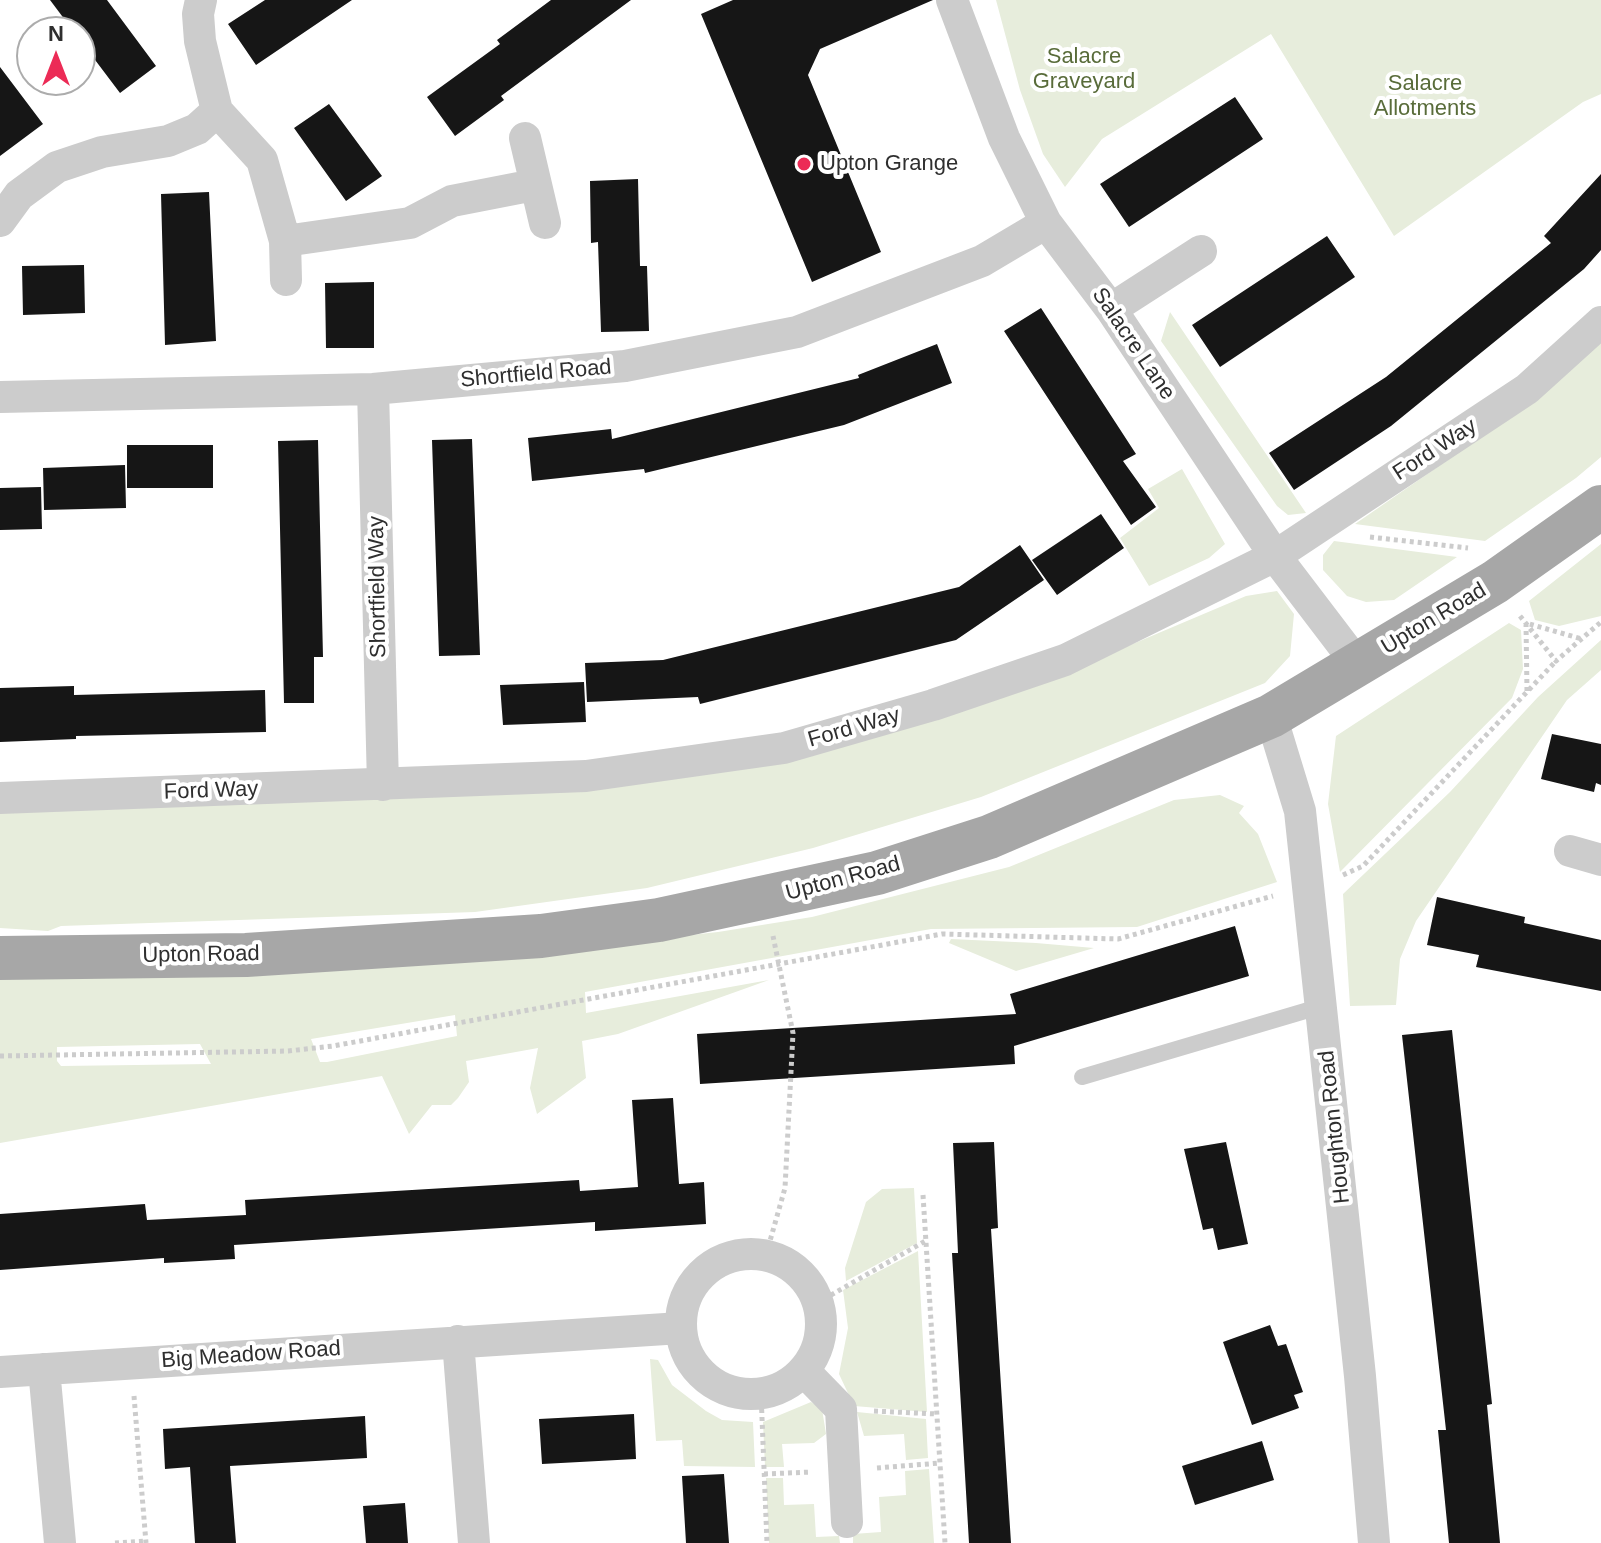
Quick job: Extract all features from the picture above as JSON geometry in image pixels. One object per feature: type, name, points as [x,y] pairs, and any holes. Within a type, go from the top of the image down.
[{"type":"main road","name":"Upton Road","points":[[0,958],[246,955],[385,948],[556,934],[659,920],[877,873],[989,837],[1271,716],[1495,582],[1601,507]]},
{"type":"street","points":[[201,0],[198,14],[200,41],[217,111],[262,160],[285,241],[286,280]]},
{"type":"street","name":"Salacre Lane","points":[[952,0],[1004,138],[1046,223],[1111,309],[1275,556],[1358,665]]},
{"type":"street","points":[[0,221],[19,195],[57,167],[102,152],[168,141],[197,129],[217,111]]},
{"type":"street","points":[[525,138],[545,223]]},
{"type":"street","points":[[285,241],[410,223],[452,201],[534,185]]},
{"type":"street","name":"Shortfield Road","points":[[0,397],[373,389],[625,366],[797,332],[982,261],[1046,223]]},
{"type":"street","points":[[1111,309],[1201,251]]},
{"type":"street","name":"Ford Way","points":[[0,798],[586,776],[784,748],[933,705],[1065,660],[1275,556],[1527,389],[1601,322]]},
{"type":"street","name":"Shortfield Way","points":[[373,389],[383,785]]},
{"type":"street","name":"Houghton Road","points":[[1271,716],[1300,811],[1360,1376],[1374,1543]]},
{"type":"street","points":[[1570,851],[1601,860]]},
{"type":"street","points":[[748,1254],[766,1255],[799,1272],[817,1303],[822,1321],[818,1349],[804,1371],[783,1387],[761,1393],[726,1390],[704,1377],[689,1358],[681,1328],[684,1301],[699,1277],[718,1261],[748,1254]]},
{"type":"street","name":"Big Meadow Road","points":[[0,1372],[681,1328]]},
{"type":"street","points":[[458,1341],[474,1543]]},
{"type":"street","points":[[44,1369],[60,1543]]},
{"type":"street","points":[[804,1371],[841,1409],[847,1522]]},
{"type":"lane","points":[[1082,1077],[1322,1006]]},
{"type":"path","points":[[1527,692],[1526,623],[1582,639]]},
{"type":"path","points":[[0,1056],[288,1051],[333,1046],[942,934],[1118,939],[1273,896],[1309,891],[1363,866],[1556,661]]},
{"type":"path","points":[[766,899],[793,1033],[785,1188],[766,1255]]},
{"type":"path","points":[[923,1195],[945,1543]]},
{"type":"path","points":[[817,1303],[927,1240]]},
{"type":"path","points":[[115,1543],[146,1542],[131,1363]]},
{"type":"path","points":[[761,1393],[767,1543]]},
{"type":"path","points":[[841,1409],[937,1414]]},
{"type":"green space","points":[[996,0],[1601,0],[1601,94],[1583,102],[1394,236],[1271,34],[1102,139],[1065,187],[1043,154],[1020,90]]},
{"type":"green space","points":[[1170,312],[1306,513],[1288,515],[1277,506],[1161,341]]},
{"type":"green space","points":[[1601,339],[1601,457],[1576,478],[1485,541],[1355,524],[1504,421]]},
{"type":"green space","points":[[1182,469],[1225,544],[1209,558],[1149,586],[1120,538],[1159,508],[1148,489]]},
{"type":"green space","points":[[1334,541],[1457,557],[1394,600],[1366,602],[1347,596],[1323,570],[1323,555]]},
{"type":"green space","points":[[1601,544],[1601,616],[1559,626],[1535,620],[1529,601]]},
{"type":"green space","points":[[1277,591],[1294,614],[1290,656],[1265,683],[981,797],[813,848],[647,888],[475,912],[61,926],[48,931],[0,928],[0,807],[549,787],[1024,690],[1246,596]]},
{"type":"green space","points":[[1509,623],[1521,630],[1523,669],[1512,698],[1340,872],[1328,804],[1336,736]]},
{"type":"green space","points":[[1601,640],[1601,670],[1567,700],[1416,921],[1400,959],[1396,1005],[1350,1006],[1343,894],[1450,792],[1538,697]]},
{"type":"green space","points":[[1220,795],[1244,806],[1239,813],[1258,834],[1277,882],[1137,927],[931,929],[585,992],[586,1013],[769,980],[618,1034],[582,1041],[586,1078],[537,1114],[530,1088],[538,1048],[466,1061],[469,1082],[458,1098],[451,1105],[432,1105],[409,1134],[382,1076],[0,1143],[0,977],[553,950],[718,932],[812,917],[1009,867],[1174,800]],"holes":[[[455,1015],[457,1036],[327,1062],[320,1062],[311,1039]],[[200,1044],[211,1064],[61,1066],[57,1061],[57,1047]]]},
{"type":"green space","points":[[951,939],[1094,948],[1016,971],[949,943]]},
{"type":"green space","points":[[914,1188],[917,1243],[846,1281],[845,1268],[866,1202],[882,1189]]},
{"type":"green space","points":[[918,1251],[927,1412],[854,1406],[839,1374],[848,1328],[843,1290]]},
{"type":"green space","points":[[650,1359],[658,1360],[672,1385],[706,1411],[722,1420],[753,1422],[755,1467],[684,1466],[682,1440],[656,1441]]},
{"type":"green space","points":[[811,1402],[822,1409],[826,1434],[814,1443],[782,1444],[784,1467],[765,1467],[763,1422]]},
{"type":"green space","points":[[857,1412],[926,1419],[928,1458],[906,1460],[904,1434],[864,1436]]},
{"type":"green space","points":[[929,1469],[934,1543],[853,1543],[853,1534],[881,1532],[879,1497],[906,1495],[905,1471]]},
{"type":"green space","points":[[766,1478],[783,1478],[784,1505],[814,1504],[816,1537],[839,1536],[840,1543],[769,1543]]},
{"type":"building","points":[[50,0],[107,0],[156,66],[120,93],[96,61],[96,16],[62,16]]},
{"type":"building","points":[[265,0],[352,0],[256,65],[228,24]]},
{"type":"building","points":[[551,0],[631,0],[501,96],[504,100],[455,136],[427,97],[500,44],[497,40]]},
{"type":"building","name":"Upton Grange","points":[[733,0],[933,0],[820,49],[808,75],[881,252],[812,282],[701,14]]},
{"type":"building","points":[[0,67],[16,88],[16,96],[22,96],[43,124],[0,156]]},
{"type":"building","points":[[1235,97],[1263,139],[1129,227],[1100,184]]},
{"type":"building","points":[[329,104],[382,176],[346,201],[294,128]]},
{"type":"building","points":[[1601,174],[1601,250],[1584,269],[1391,426],[1294,490],[1269,453],[1386,377],[1551,243],[1544,236]]},
{"type":"building","points":[[638,179],[640,266],[647,266],[649,331],[601,332],[598,242],[591,243],[590,181]]},
{"type":"building","points":[[209,192],[216,341],[165,345],[161,194]]},
{"type":"building","points":[[1327,236],[1355,277],[1220,367],[1192,325]]},
{"type":"building","points":[[84,265],[85,313],[23,315],[22,266]]},
{"type":"building","points":[[374,282],[374,348],[326,348],[325,283]]},
{"type":"building","points":[[1041,308],[1136,454],[1123,461],[1156,507],[1131,525],[1004,331]]},
{"type":"building","points":[[937,344],[952,383],[844,425],[645,473],[644,469],[532,481],[528,438],[611,429],[612,439],[859,378],[858,375]]},
{"type":"building","points":[[472,439],[480,655],[439,656],[432,440]]},
{"type":"building","points":[[318,440],[323,657],[314,657],[314,703],[284,703],[278,441]]},
{"type":"building","points":[[127,445],[213,445],[213,488],[127,488]]},
{"type":"building","points":[[125,465],[126,508],[44,510],[43,468]]},
{"type":"building","points":[[41,487],[42,529],[0,530],[0,488]]},
{"type":"building","points":[[1101,514],[1124,548],[1057,595],[1032,560]]},
{"type":"building","points":[[1020,545],[1044,580],[956,640],[700,704],[698,697],[587,702],[585,663],[663,660],[959,587]]},
{"type":"building","points":[[584,682],[586,722],[503,725],[500,685]]},
{"type":"building","points":[[74,686],[74,695],[265,690],[266,732],[76,736],[76,739],[0,742],[0,688]]},
{"type":"building","points":[[1552,734],[1601,744],[1601,785],[1596,783],[1594,792],[1541,779]]},
{"type":"building","points":[[1437,897],[1525,917],[1524,923],[1601,940],[1601,991],[1476,967],[1479,955],[1427,945]]},
{"type":"building","points":[[1235,926],[1249,976],[1014,1046],[1015,1064],[700,1084],[697,1034],[1016,1014],[1010,994]]},
{"type":"building","points":[[1452,1030],[1492,1404],[1487,1405],[1500,1543],[1449,1543],[1438,1430],[1446,1430],[1402,1035]]},
{"type":"building","points":[[673,1098],[679,1184],[704,1182],[706,1224],[595,1231],[595,1222],[234,1245],[235,1259],[164,1263],[164,1258],[0,1270],[0,1214],[145,1204],[147,1220],[246,1215],[245,1200],[579,1180],[580,1191],[638,1187],[632,1100]]},
{"type":"building","points":[[994,1142],[998,1228],[991,1229],[1011,1543],[969,1543],[952,1253],[958,1253],[953,1143]]},
{"type":"building","points":[[1226,1142],[1248,1244],[1218,1250],[1213,1228],[1203,1230],[1184,1149]]},
{"type":"building","points":[[1270,1325],[1278,1346],[1286,1344],[1303,1392],[1294,1395],[1299,1408],[1252,1425],[1223,1342]]},
{"type":"building","points":[[634,1414],[636,1459],[542,1464],[539,1419]]},
{"type":"building","points":[[365,1416],[367,1458],[230,1466],[236,1543],[195,1543],[190,1467],[165,1469],[163,1429]]},
{"type":"building","points":[[1262,1441],[1274,1480],[1195,1505],[1182,1466]]},
{"type":"building","points":[[724,1474],[729,1543],[686,1543],[682,1476]]},
{"type":"building","points":[[405,1503],[408,1543],[366,1543],[363,1506]]},
{"type":"place","name":"Upton Grange","points":[[804,164]]},
{"type":"park label","name":"Salacre Graveyard","points":[[1084,70]]},
{"type":"park label","name":"Salacre Allotments","points":[[1425,96]]}]
